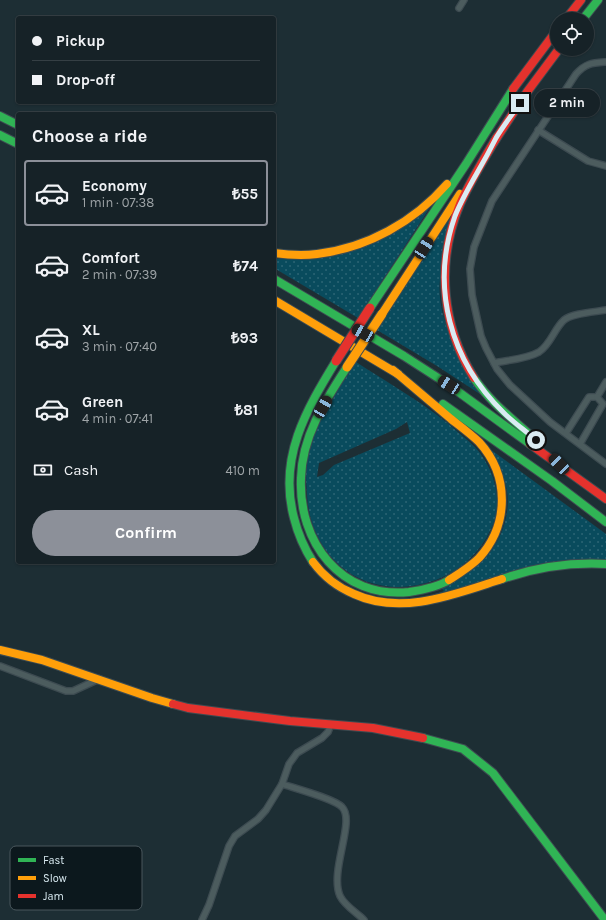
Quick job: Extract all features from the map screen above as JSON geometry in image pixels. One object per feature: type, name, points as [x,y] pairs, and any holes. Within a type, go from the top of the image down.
[{"type":"main road","points":[[572,12],[581,0]]},
{"type":"main road","points":[[589,12],[598,0]]},
{"type":"main road","points":[[550,39],[515,85],[466,164],[370,308],[318,390],[302,420],[292,452],[289,486],[294,523],[300,540],[316,566],[324,576],[336,585],[347,592],[368,600],[386,604],[412,604],[451,596],[537,568],[571,563],[606,564]]},
{"type":"main road","points":[[393,370],[479,442],[489,455],[497,470],[502,485],[503,501],[501,517],[492,542],[483,554],[462,573],[447,582],[432,588],[408,592],[383,591],[352,582],[323,557],[308,531],[300,485],[304,452],[308,436],[317,417],[347,367],[497,137],[527,92],[554,56]]},
{"type":"main road","points":[[0,116],[16,124]]},
{"type":"main road","points":[[276,253],[284,255],[312,255],[332,252],[358,244],[391,230],[422,209],[444,187],[486,130]]},
{"type":"main road","points":[[0,135],[16,143]]},
{"type":"main road","points":[[497,137],[463,198],[452,227],[445,270],[444,286],[446,305],[452,333],[460,353],[479,385],[504,413],[536,440],[559,464]]},
{"type":"main road","points":[[276,280],[404,356],[449,385],[606,499]]},
{"type":"main road","points":[[276,301],[393,370],[441,402],[552,481],[606,522]]},
{"type":"main road","points":[[0,650],[42,660],[152,698],[188,708],[373,728],[438,740],[463,749],[492,773],[605,920]]},
{"type":"street","points":[[459,8],[464,0]]},
{"type":"street","points":[[606,62],[583,66],[538,130],[492,201],[474,248],[470,269],[472,295],[482,336],[494,363],[510,385],[545,417],[606,464]]},
{"type":"street","points":[[538,130],[588,161],[606,166]]},
{"type":"street","points":[[494,363],[530,356],[541,351],[561,323],[568,318],[606,310]]},
{"type":"street","points":[[597,397],[606,382]]},
{"type":"street","points":[[566,433],[589,397],[597,397]]},
{"type":"street","points":[[580,444],[602,404],[597,397]]},
{"type":"street","points":[[0,666],[66,691],[73,691],[99,679]]},
{"type":"street","points":[[202,920],[209,905],[229,846],[234,836],[258,819],[266,810],[282,784],[289,764],[297,753],[322,738],[328,732],[331,724]]},
{"type":"street","points":[[282,784],[335,802],[343,808],[347,817],[347,824],[339,857],[337,876],[338,886],[343,901],[364,920]]},
{"type":"shaded area","points":[[431,206],[358,318],[276,269],[276,259],[325,257]]},
{"type":"shaded area","points":[[452,215],[440,279],[442,310],[451,339],[480,394],[377,330]]},
{"type":"shaded area","points":[[356,362],[435,413],[473,445],[486,461],[494,480],[497,510],[487,538],[469,560],[454,571],[436,580],[412,586],[389,587],[368,582],[349,572],[332,559],[320,541],[311,519],[307,495],[306,474],[308,453],[322,417]],"holes":[[[407,422],[410,433],[334,465],[323,475],[317,477],[319,463],[396,429]]]},
{"type":"shaded area","points":[[490,449],[606,534],[606,560],[582,559],[426,597],[444,591],[441,588],[476,567],[488,555],[501,535],[505,523],[508,499],[503,476]]},
{"type":"traffic: fast","points":[[589,12],[598,0]]},
{"type":"traffic: fast","points":[[370,308],[466,164],[513,89]]},
{"type":"traffic: fast","points":[[0,116],[16,124]]},
{"type":"traffic: fast","points":[[0,135],[16,143]]},
{"type":"traffic: fast","points":[[276,280],[404,356],[449,385],[530,444]]},
{"type":"traffic: fast","points":[[313,562],[297,530],[294,518],[290,496],[292,455],[305,416],[336,361]]},
{"type":"traffic: fast","points":[[347,367],[316,420],[310,433],[302,463],[302,502],[307,524],[316,544],[328,562],[344,576],[363,586],[385,592],[409,592],[435,586],[449,580]]},
{"type":"traffic: fast","points":[[474,378],[489,397],[540,444]]},
{"type":"traffic: fast","points":[[443,404],[552,481],[606,522]]},
{"type":"traffic: fast","points":[[502,579],[528,571],[554,566],[606,564]]},
{"type":"traffic: fast","points":[[423,738],[463,749],[493,773],[605,920]]},
{"type":"traffic: slow","points":[[276,253],[296,255],[317,254],[354,246],[388,231],[405,221],[434,198],[447,184]]},
{"type":"traffic: slow","points":[[382,314],[460,194]]},
{"type":"traffic: slow","points":[[276,301],[398,374]]},
{"type":"traffic: slow","points":[[347,367],[382,314]]},
{"type":"traffic: slow","points":[[393,370],[479,442],[489,455],[501,485],[502,500],[500,516],[496,531],[489,545],[476,561],[449,580]]},
{"type":"traffic: slow","points":[[313,562],[326,577],[342,588],[372,600],[391,603],[410,603],[447,596],[502,579]]},
{"type":"traffic: slow","points":[[0,650],[42,660],[173,704]]},
{"type":"traffic: jam","points":[[572,12],[581,0]]},
{"type":"traffic: jam","points":[[513,89],[550,39]]},
{"type":"traffic: jam","points":[[494,142],[527,92],[554,56]]},
{"type":"traffic: jam","points":[[474,378],[463,358],[449,315],[445,270],[447,248],[452,226],[460,204],[497,137]]},
{"type":"traffic: jam","points":[[336,361],[370,308]]},
{"type":"traffic: jam","points":[[530,444],[606,499]]},
{"type":"traffic: jam","points":[[173,704],[188,708],[290,721],[373,728],[423,738]]},
{"type":"route","points":[[520,103],[497,137],[463,198],[450,232],[445,264],[444,286],[446,305],[452,333],[469,370],[479,385],[504,413],[536,440]]}]
